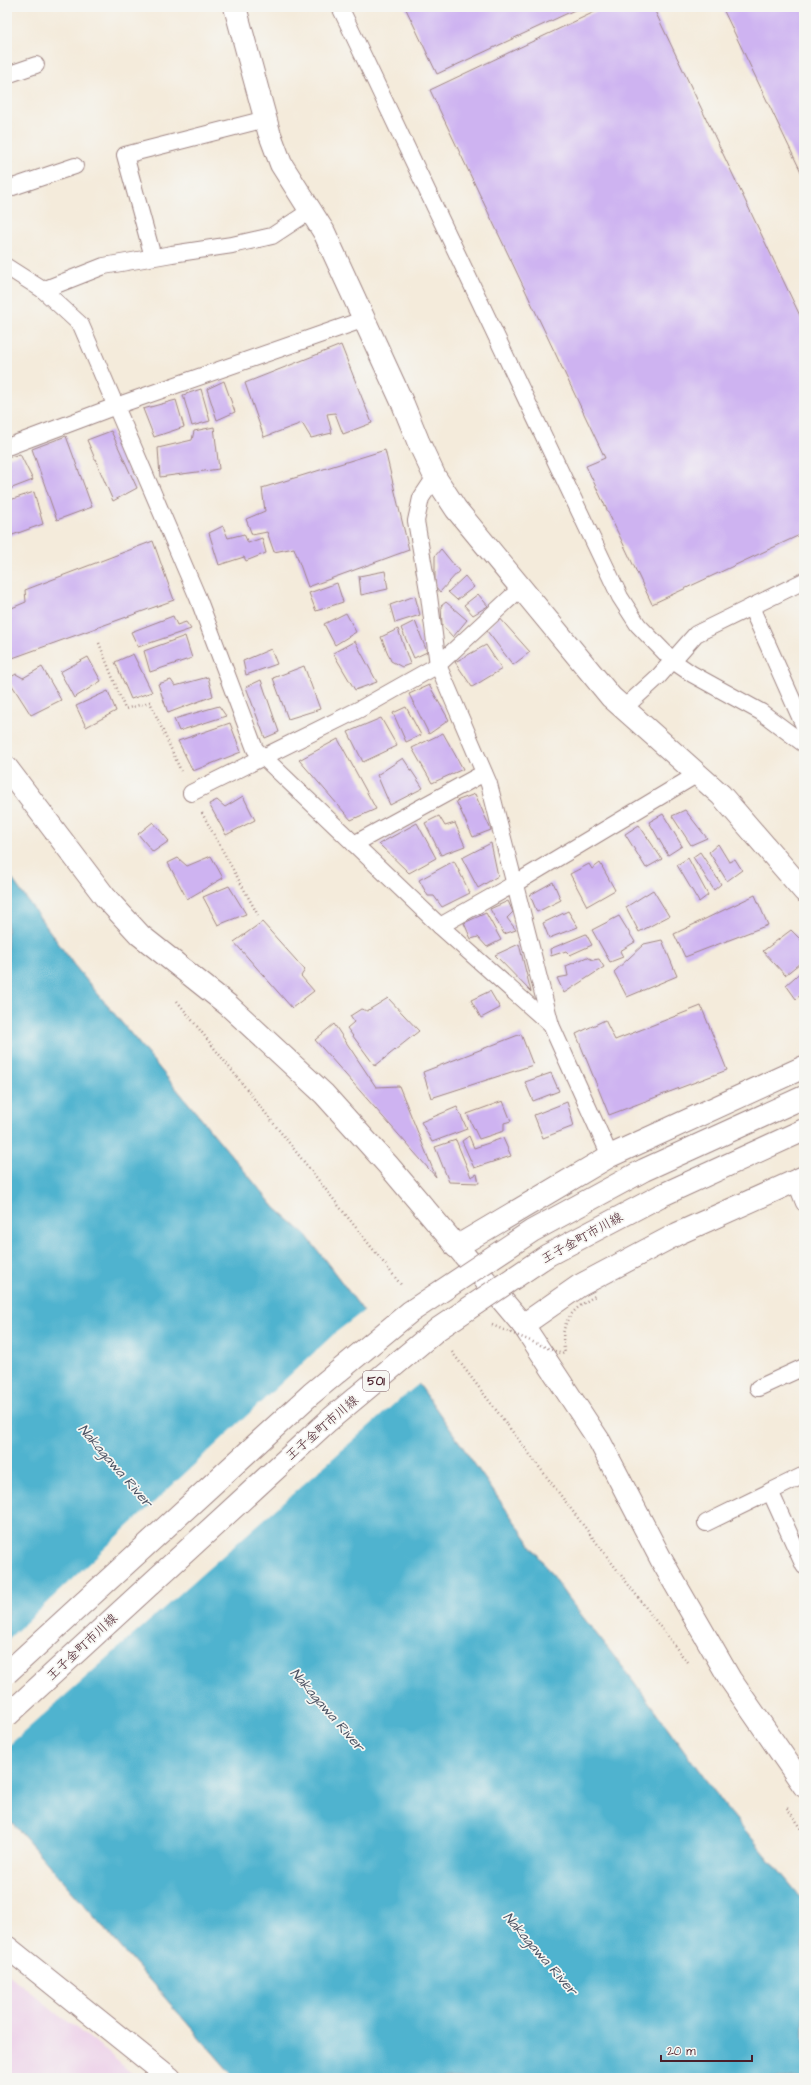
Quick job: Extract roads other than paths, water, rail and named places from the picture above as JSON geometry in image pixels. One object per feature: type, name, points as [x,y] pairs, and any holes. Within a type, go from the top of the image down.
[{"type":"street","points":[[235,7],[266,119],[281,164],[324,232],[365,319],[435,477],[456,509],[612,696],[696,775],[721,795],[804,891]]},
{"type":"street","points":[[7,768],[106,897],[140,934],[228,1005],[319,1089],[388,1165],[523,1325],[600,1442],[662,1560],[730,1679],[804,1786]]},
{"type":"street","points":[[456,1247],[610,1156],[804,1067]]},
{"type":"street","name":"501","points":[[7,1673],[311,1394],[410,1312],[532,1231],[644,1170],[804,1097]]},
{"type":"street","name":"王子金町市川線","points":[[7,1716],[328,1421],[438,1329],[548,1255],[660,1196],[804,1130]]},
{"type":"street","points":[[523,1325],[579,1286],[677,1234],[800,1178]]},
{"type":"street","points":[[7,1947],[170,2078]]},
{"type":"lane","points":[[340,7],[620,597],[638,625],[673,661],[692,674],[761,712],[804,744]]},
{"type":"lane","points":[[7,75],[36,65]]},
{"type":"lane","points":[[152,257],[125,155],[266,119]]},
{"type":"lane","points":[[7,189],[75,166]]},
{"type":"lane","points":[[43,290],[104,266],[152,257],[232,246],[272,236],[310,211]]},
{"type":"lane","points":[[7,267],[43,290],[81,325],[198,598],[255,748],[440,926],[551,1025]]},
{"type":"lane","points":[[7,447],[116,406],[365,319]]},
{"type":"lane","points":[[435,477],[421,498],[416,521],[429,596],[438,665],[489,784],[516,883],[551,1025],[610,1156]]},
{"type":"lane","points":[[624,708],[659,676],[696,634],[804,581]]},
{"type":"lane","points":[[191,793],[360,709],[438,665],[522,587]]},
{"type":"lane","points":[[751,607],[804,726]]},
{"type":"lane","points":[[354,844],[484,774]]},
{"type":"lane","points":[[440,926],[516,883],[696,775]]},
{"type":"lane","points":[[800,1178],[804,1204]]},
{"type":"lane","points":[[758,1388],[804,1367]]},
{"type":"lane","points":[[706,1522],[804,1475]]},
{"type":"lane","points":[[770,1491],[804,1566]]},
{"type":"water","name":"Nakagawa River","points":[[7,872],[74,965],[275,1208],[306,1235],[423,1390],[567,1597],[629,1675],[725,1806],[804,1901],[804,2078],[235,2078],[7,1817]]}]
